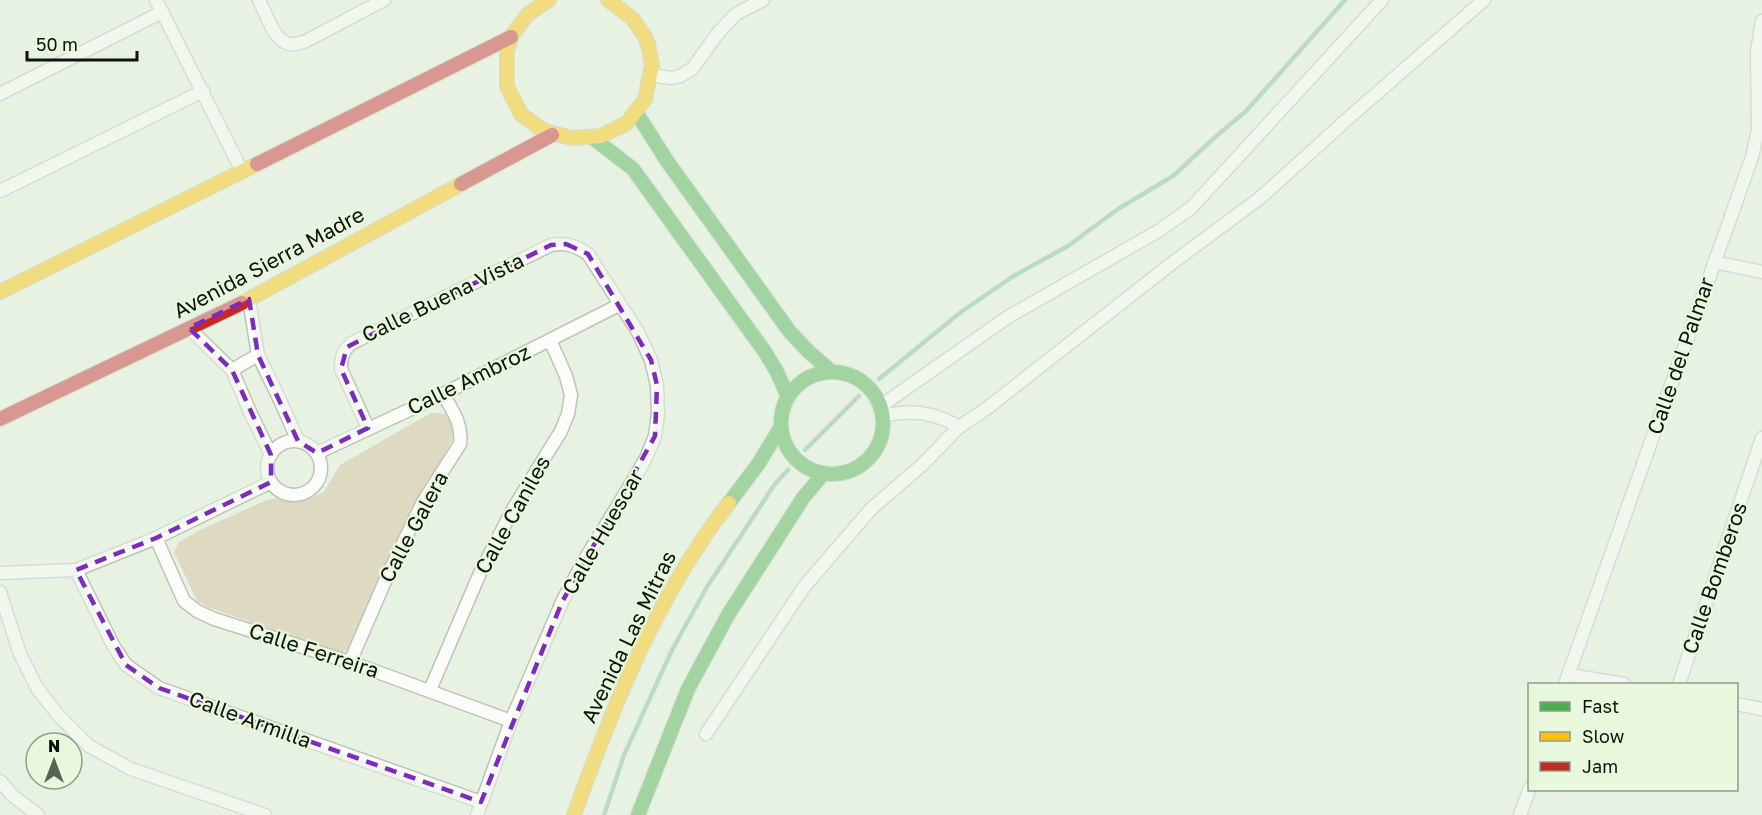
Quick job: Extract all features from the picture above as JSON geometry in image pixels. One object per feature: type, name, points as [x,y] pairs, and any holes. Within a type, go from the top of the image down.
[{"type":"street","points":[[156,0],[242,171]]},
{"type":"street","points":[[259,0],[276,34],[282,40],[293,44],[304,42],[384,0]]},
{"type":"street","points":[[549,0],[530,5],[515,29],[505,60],[505,74],[513,99],[529,121],[552,135],[572,139],[593,138],[617,129],[636,112],[646,94],[651,75],[650,49],[639,25],[620,7],[608,0]]},
{"type":"street","points":[[651,75],[671,78],[692,69],[718,33],[736,14],[763,0]]},
{"type":"street","points":[[882,411],[1008,317],[1160,230],[1191,208],[1382,0]]},
{"type":"street","points":[[706,734],[804,587],[871,509],[922,465],[959,427],[986,409],[1171,264],[1260,198],[1484,0]]},
{"type":"street","points":[[0,94],[162,12]]},
{"type":"street","name":"Calle del Palmar","points":[[1567,680],[1752,157],[1758,130],[1762,21]]},
{"type":"street","points":[[0,292],[511,38]]},
{"type":"street","points":[[0,191],[202,92]]},
{"type":"street","points":[[636,112],[667,161],[790,332],[832,372]]},
{"type":"street","name":"Avenida Sierra Madre","points":[[0,419],[249,299],[552,135]]},
{"type":"street","points":[[593,138],[633,169],[765,352],[788,397]]},
{"type":"street","name":"Calle Buena Vista","points":[[368,428],[341,369],[343,352],[352,343],[551,245],[576,246],[588,255]]},
{"type":"street","name":"Calle Huescar","points":[[479,809],[511,721],[562,602],[582,564],[634,479],[655,436],[658,414],[657,385],[651,360],[638,333],[588,255]]},
{"type":"street","points":[[1714,262],[1762,272]]},
{"type":"street","points":[[249,299],[258,355],[298,441]]},
{"type":"street","name":"Calle Ambroz","points":[[317,453],[443,394],[620,305]]},
{"type":"street","points":[[189,328],[232,370],[271,455]]},
{"type":"street","name":"Calle Caniles","points":[[430,690],[480,573],[513,509],[561,431],[568,414],[571,395],[566,376],[550,340]]},
{"type":"street","points":[[232,370],[258,355]]},
{"type":"street","points":[[832,372],[853,376],[870,388],[882,411],[884,426],[879,446],[866,463],[846,473],[823,474],[802,466],[787,449],[780,428],[783,406],[802,381],[812,376],[832,372]]},
{"type":"street","name":"Calle Galera","points":[[350,662],[389,572],[423,502],[460,444],[462,433],[459,423],[443,394]]},
{"type":"street","points":[[882,411],[916,412],[944,418],[959,427]]},
{"type":"street","name":"Avenida Las Mitras","points":[[574,815],[625,683],[687,561],[759,463],[780,428]]},
{"type":"street","name":"Calle Bomberos","points":[[1678,683],[1762,438]]},
{"type":"street","points":[[298,441],[305,443],[317,453],[321,463],[321,474],[309,490],[299,494],[288,494],[279,490],[272,482],[268,473],[268,464],[271,455],[282,444],[298,441]]},
{"type":"street","points":[[638,815],[688,689],[728,615],[784,526],[823,474]]},
{"type":"street","points":[[0,573],[76,570],[156,538],[272,482]]},
{"type":"street","name":"Calle Ferreira","points":[[156,538],[184,601],[197,611],[214,619],[430,690],[511,721]]},
{"type":"street","name":"Calle Armilla","points":[[76,570],[113,645],[126,665],[159,688],[479,809]]},
{"type":"street","points":[[0,592],[20,654],[37,688],[58,715],[89,746],[131,769],[265,815]]},
{"type":"street","points":[[1567,680],[1610,683]]},
{"type":"street","points":[[1738,704],[1762,709]]},
{"type":"street","points":[[0,781],[12,795],[38,815]]},
{"type":"street","points":[[1520,815],[1529,791]]},
{"type":"highlighted area","points":[[566,244],[588,254],[651,360],[657,385],[655,436],[562,602],[481,802],[159,688],[126,665],[76,570],[156,538],[271,482],[271,455],[232,370],[189,328],[249,299],[258,355],[298,441],[317,453],[368,428],[341,369],[347,347],[551,245]]},
{"type":"shaded area","points":[[431,413],[446,415],[456,434],[414,507],[375,589],[355,642],[347,650],[337,653],[210,608],[197,601],[174,552],[179,542],[267,500],[278,498],[295,502],[324,492],[340,465]]},
{"type":"waterway","points":[[879,379],[961,312],[1012,277],[1068,246],[1118,209],[1173,176],[1246,111],[1345,0]]},
{"type":"waterway","points":[[805,450],[859,396]]},
{"type":"waterway","points":[[604,815],[624,755],[672,650],[707,587],[775,484],[788,470]]},
{"type":"traffic: fast","points":[[636,112],[667,161],[790,332],[832,372]]},
{"type":"traffic: fast","points":[[593,138],[633,169],[765,352],[788,397]]},
{"type":"traffic: fast","points":[[832,372],[861,380],[875,394],[883,423],[875,452],[861,466],[832,474],[803,466],[789,452],[781,423],[789,394],[803,380],[832,372]]},
{"type":"traffic: fast","points":[[729,503],[759,463],[780,428]]},
{"type":"traffic: fast","points":[[638,815],[688,689],[728,615],[803,498],[823,474]]},
{"type":"traffic: slow","points":[[549,0],[528,14],[512,35],[507,51],[507,87],[521,114],[544,131],[572,138],[601,136],[627,123],[645,99],[652,65],[648,44],[633,19],[608,0]]},
{"type":"traffic: slow","points":[[0,292],[257,164]]},
{"type":"traffic: slow","points":[[242,303],[461,184]]},
{"type":"traffic: slow","points":[[574,815],[621,693],[639,653],[680,575],[703,538],[729,503]]},
{"type":"traffic: jam","points":[[257,164],[511,37]]},
{"type":"traffic: jam","points":[[461,184],[552,135]]},
{"type":"traffic: jam","points":[[0,419],[242,303]]}]
